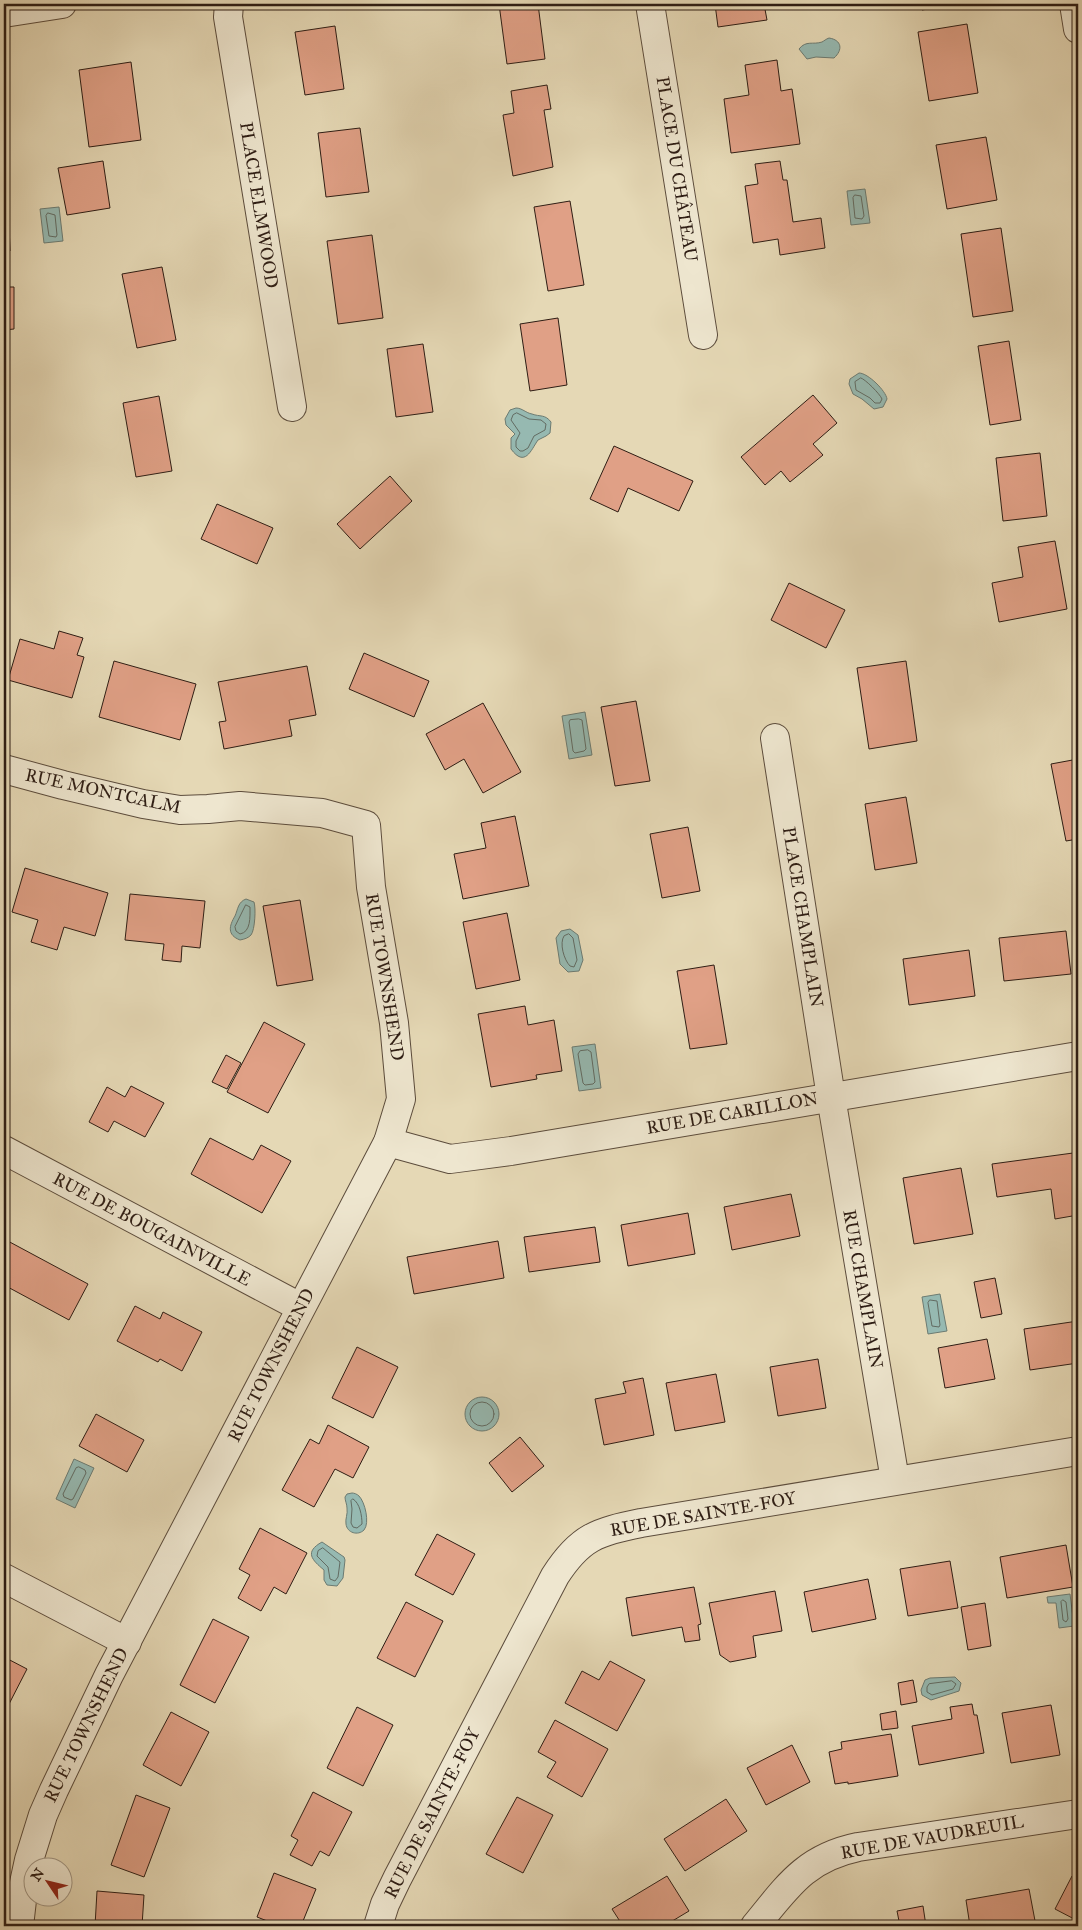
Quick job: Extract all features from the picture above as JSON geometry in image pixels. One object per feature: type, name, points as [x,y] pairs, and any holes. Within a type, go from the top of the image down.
[{"type":"street","points":[[4,13],[62,4]]},
{"type":"street","name":"PLACE ELMWOOD","points":[[229,4],[228,18],[292,407]]},
{"type":"street","name":"PLACE DU CHÂTEAU","points":[[650,4],[703,335]]},
{"type":"street","points":[[1074,4],[1078,29]]},
{"type":"street","name":"PLACE CHAMPLAIN","points":[[775,738],[831,1097]]},
{"type":"street","name":"RUE MONTCALM","points":[[4,769],[72,788],[143,804],[180,810],[208,810],[240,806],[322,813]]},
{"type":"street","name":"RUE TOWNSHEND","points":[[19,1926],[25,1876],[43,1815],[109,1675],[388,1142],[401,1099],[394,1023],[371,887],[366,825],[322,813]]},
{"type":"street","name":"RUE DE CARILLON","points":[[388,1142],[450,1159],[511,1151],[1078,1056]]},
{"type":"street","name":"RUE CHAMPLAIN","points":[[831,1097],[895,1480]]},
{"type":"street","name":"RUE DE BOUGAINVILLE","points":[[4,1150],[300,1307]]},
{"type":"street","name":"RUE DE SAINTE-FOY","points":[[378,1926],[385,1904],[397,1879],[555,1576],[571,1554],[588,1539],[610,1529],[1078,1451]]},
{"type":"street","points":[[4,1578],[126,1642]]},
{"type":"street","name":"RUE DE VAUDREUIL","points":[[755,1926],[797,1876],[819,1860],[832,1854],[858,1847],[1078,1814]]},
{"type":"water","points":[[829,38],[837,41],[840,46],[839,52],[834,58],[816,57],[807,59],[799,49],[804,45],[819,43]]},
{"type":"water","points":[[865,189],[870,223],[851,225],[847,191]]},
{"type":"water","points":[[59,207],[63,241],[44,243],[40,209]]},
{"type":"water","points":[[859,373],[872,379],[886,396],[887,399],[883,407],[874,409],[853,394],[849,384],[850,379]]},
{"type":"water","points":[[516,408],[549,419],[551,422],[550,433],[538,440],[524,457],[520,457],[511,449],[511,438],[515,434],[506,425],[505,419],[510,410]]},
{"type":"water","points":[[585,712],[592,755],[569,759],[562,716]]},
{"type":"water","points":[[246,899],[254,902],[254,924],[251,935],[240,940],[231,933],[231,923],[240,904]]},
{"type":"water","points":[[570,929],[578,935],[583,960],[579,971],[568,972],[560,964],[556,938],[561,931]]},
{"type":"water","points":[[595,1044],[601,1088],[579,1091],[572,1047]]},
{"type":"water","points":[[940,1294],[947,1331],[928,1334],[922,1297]]},
{"type":"water","points":[[482,1397],[494,1402],[499,1414],[494,1426],[482,1431],[470,1426],[465,1414],[470,1402]]},
{"type":"water","points":[[74,1459],[94,1468],[75,1508],[56,1499]]},
{"type":"water","points":[[352,1493],[361,1499],[366,1513],[366,1527],[359,1533],[348,1530],[346,1524],[347,1510],[345,1497],[347,1494]]},
{"type":"water","points":[[322,1542],[344,1557],[343,1578],[337,1586],[327,1585],[324,1580],[324,1570],[313,1559],[313,1549]]},
{"type":"water","points":[[1070,1594],[1074,1626],[1059,1628],[1056,1603],[1048,1603],[1047,1597]]},
{"type":"water","points":[[955,1677],[961,1683],[959,1691],[931,1700],[922,1695],[921,1690],[925,1680]]},
{"type":"building","points":[[499,4],[538,4],[545,59],[507,64]]},
{"type":"building","points":[[715,4],[764,4],[767,20],[718,27]]},
{"type":"building","points":[[921,4],[957,4],[922,10]]},
{"type":"building","points":[[967,24],[978,93],[929,101],[918,32]]},
{"type":"building","points":[[335,26],[344,89],[305,95],[295,32]]},
{"type":"building","points":[[777,60],[781,91],[792,89],[800,144],[731,153],[724,99],[749,95],[745,65]]},
{"type":"building","points":[[131,62],[141,140],[89,147],[79,70]]},
{"type":"building","points":[[547,85],[551,109],[544,110],[553,167],[513,176],[503,115],[514,113],[511,91]]},
{"type":"building","points":[[360,128],[369,192],[326,197],[318,133]]},
{"type":"building","points":[[986,137],[997,200],[947,209],[936,145]]},
{"type":"building","points":[[103,161],[110,208],[67,215],[58,168]]},
{"type":"building","points":[[780,161],[783,180],[787,180],[793,222],[821,218],[825,248],[780,255],[778,239],[753,243],[745,186],[758,184],[755,164]]},
{"type":"building","points":[[4,197],[8,197],[10,251],[4,251]]},
{"type":"building","points":[[570,201],[584,285],[548,291],[534,207]]},
{"type":"building","points":[[1001,228],[1013,311],[973,317],[961,234]]},
{"type":"building","points":[[372,235],[383,318],[338,324],[327,241]]},
{"type":"building","points":[[162,267],[176,340],[137,348],[122,274]]},
{"type":"building","points":[[4,287],[14,287],[14,329],[4,330]]},
{"type":"building","points":[[558,318],[567,385],[530,391],[520,324]]},
{"type":"building","points":[[1009,341],[1021,420],[990,425],[978,346]]},
{"type":"building","points":[[423,344],[433,412],[396,417],[387,349]]},
{"type":"building","points":[[813,395],[837,423],[813,444],[823,455],[790,482],[781,471],[765,485],[741,457]]},
{"type":"building","points":[[159,396],[172,471],[136,477],[123,403]]},
{"type":"building","points":[[614,446],[693,481],[679,511],[628,488],[618,512],[590,499]]},
{"type":"building","points":[[1040,453],[1047,516],[1003,521],[996,458]]},
{"type":"building","points":[[390,476],[412,501],[360,549],[337,524]]},
{"type":"building","points":[[217,504],[273,528],[257,564],[201,539]]},
{"type":"building","points":[[1055,541],[1067,609],[999,622],[992,583],[1023,577],[1018,547]]},
{"type":"building","points":[[789,583],[845,610],[826,648],[771,620]]},
{"type":"building","points":[[59,631],[83,638],[77,655],[84,657],[72,698],[8,680],[20,639],[54,649]]},
{"type":"building","points":[[364,653],[429,681],[414,717],[349,689]]},
{"type":"building","points":[[114,661],[196,684],[180,740],[99,717]]},
{"type":"building","points":[[906,661],[917,741],[869,749],[857,668]]},
{"type":"building","points":[[307,666],[316,715],[289,720],[292,736],[224,749],[219,722],[226,721],[218,682]]},
{"type":"building","points":[[636,701],[650,781],[615,786],[601,707]]},
{"type":"building","points":[[483,703],[521,772],[483,793],[464,759],[445,770],[426,734]]},
{"type":"building","points":[[1078,759],[1078,839],[1066,841],[1051,764]]},
{"type":"building","points":[[906,797],[917,863],[875,870],[865,804]]},
{"type":"building","points":[[515,816],[529,886],[463,899],[454,854],[486,848],[481,823]]},
{"type":"building","points":[[688,827],[700,891],[662,898],[650,834]]},
{"type":"building","points":[[25,868],[108,893],[95,936],[64,927],[57,950],[31,942],[38,920],[12,912]]},
{"type":"building","points":[[130,894],[205,901],[200,948],[182,946],[181,962],[162,960],[164,944],[125,940]]},
{"type":"building","points":[[300,900],[313,980],[277,986],[263,906]]},
{"type":"building","points":[[507,913],[520,980],[476,989],[463,922]]},
{"type":"building","points":[[1066,931],[1071,974],[1004,981],[999,938]]},
{"type":"building","points":[[969,950],[975,996],[909,1005],[903,959]]},
{"type":"building","points":[[714,965],[727,1044],[690,1049],[677,971]]},
{"type":"building","points":[[525,1006],[528,1025],[554,1020],[562,1071],[536,1075],[537,1079],[491,1087],[478,1014]]},
{"type":"building","points":[[264,1022],[305,1044],[268,1113],[227,1092]]},
{"type":"building","points":[[226,1055],[241,1063],[227,1089],[212,1082]]},
{"type":"building","points":[[131,1086],[164,1103],[145,1137],[114,1121],[108,1132],[89,1122],[107,1087],[125,1097]]},
{"type":"building","points":[[210,1138],[253,1160],[261,1145],[291,1161],[262,1213],[191,1174]]},
{"type":"building","points":[[1073,1153],[1078,1190],[1078,1215],[1055,1219],[1051,1189],[997,1197],[992,1164]]},
{"type":"building","points":[[961,1168],[973,1234],[914,1244],[903,1178]]},
{"type":"building","points":[[791,1194],[800,1236],[732,1250],[724,1207]]},
{"type":"building","points":[[688,1213],[695,1254],[628,1266],[621,1225]]},
{"type":"building","points":[[595,1227],[600,1262],[529,1272],[524,1237]]},
{"type":"building","points":[[6,1240],[88,1284],[69,1320],[4,1285],[4,1244]]},
{"type":"building","points":[[498,1241],[504,1278],[414,1294],[407,1257]]},
{"type":"building","points":[[995,1278],[1002,1314],[981,1318],[974,1282]]},
{"type":"building","points":[[135,1306],[160,1319],[163,1312],[202,1332],[182,1371],[160,1359],[158,1362],[117,1341]]},
{"type":"building","points":[[1078,1321],[1078,1363],[1030,1370],[1024,1329]]},
{"type":"building","points":[[987,1339],[995,1379],[945,1388],[938,1348]]},
{"type":"building","points":[[357,1347],[398,1367],[373,1418],[332,1398]]},
{"type":"building","points":[[818,1359],[826,1408],[778,1416],[770,1367]]},
{"type":"building","points":[[716,1374],[725,1422],[675,1431],[666,1383]]},
{"type":"building","points":[[643,1378],[654,1435],[604,1445],[595,1399],[626,1393],[623,1382]]},
{"type":"building","points":[[96,1414],[144,1440],[127,1472],[79,1446]]},
{"type":"building","points":[[328,1425],[369,1447],[353,1478],[335,1469],[314,1507],[282,1490],[310,1439],[319,1444]]},
{"type":"building","points":[[520,1437],[544,1466],[512,1492],[489,1463]]},
{"type":"building","points":[[260,1528],[307,1553],[286,1594],[274,1587],[261,1611],[238,1598],[250,1575],[239,1569]]},
{"type":"building","points":[[437,1534],[475,1554],[453,1595],[415,1575]]},
{"type":"building","points":[[1066,1545],[1073,1587],[1007,1598],[1000,1557]]},
{"type":"building","points":[[950,1561],[958,1608],[908,1616],[900,1569]]},
{"type":"building","points":[[868,1579],[876,1619],[812,1632],[804,1592]]},
{"type":"building","points":[[694,1587],[701,1624],[698,1625],[700,1640],[685,1642],[682,1627],[632,1636],[626,1598]]},
{"type":"building","points":[[775,1591],[782,1631],[753,1636],[756,1657],[730,1662],[720,1655],[709,1603]]},
{"type":"building","points":[[406,1602],[443,1621],[415,1677],[377,1658]]},
{"type":"building","points":[[985,1603],[991,1646],[968,1650],[961,1607]]},
{"type":"building","points":[[213,1619],[249,1637],[215,1703],[180,1685]]},
{"type":"building","points":[[4,1657],[27,1669],[8,1706],[4,1704]]},
{"type":"building","points":[[610,1661],[645,1680],[617,1731],[565,1703],[582,1671],[599,1680]]},
{"type":"building","points":[[913,1680],[917,1702],[901,1705],[898,1683]]},
{"type":"building","points":[[972,1704],[974,1715],[977,1715],[984,1753],[919,1765],[912,1726],[952,1719],[950,1707]]},
{"type":"building","points":[[1051,1705],[1060,1755],[1011,1763],[1002,1713]]},
{"type":"building","points":[[357,1707],[393,1725],[363,1786],[327,1768]]},
{"type":"building","points":[[896,1711],[898,1728],[882,1730],[880,1714]]},
{"type":"building","points":[[171,1712],[209,1732],[181,1786],[143,1765]]},
{"type":"building","points":[[555,1720],[608,1749],[582,1797],[547,1777],[556,1762],[538,1752]]},
{"type":"building","points":[[891,1734],[898,1776],[848,1784],[848,1782],[835,1784],[829,1752],[842,1749],[841,1742]]},
{"type":"building","points":[[792,1745],[810,1782],[766,1805],[747,1768]]},
{"type":"building","points":[[313,1792],[352,1812],[329,1856],[320,1851],[312,1866],[290,1855],[298,1840],[291,1836]]},
{"type":"building","points":[[136,1795],[170,1808],[144,1877],[111,1865]]},
{"type":"building","points":[[517,1797],[553,1815],[523,1873],[486,1854]]},
{"type":"building","points":[[726,1799],[747,1831],[685,1871],[664,1839]]},
{"type":"building","points":[[274,1873],[316,1889],[301,1926],[280,1926],[257,1917]]},
{"type":"building","points":[[667,1876],[689,1911],[664,1926],[623,1926],[612,1909]]},
{"type":"building","points":[[1072,1876],[1078,1879],[1078,1921],[1055,1909]]},
{"type":"building","points":[[1029,1889],[1036,1926],[970,1926],[966,1900]]},
{"type":"building","points":[[97,1891],[144,1895],[142,1926],[95,1926]]},
{"type":"building","points":[[923,1906],[926,1926],[900,1926],[897,1911]]},
{"type":"building","points":[[587,1921],[588,1926],[569,1926]]}]
